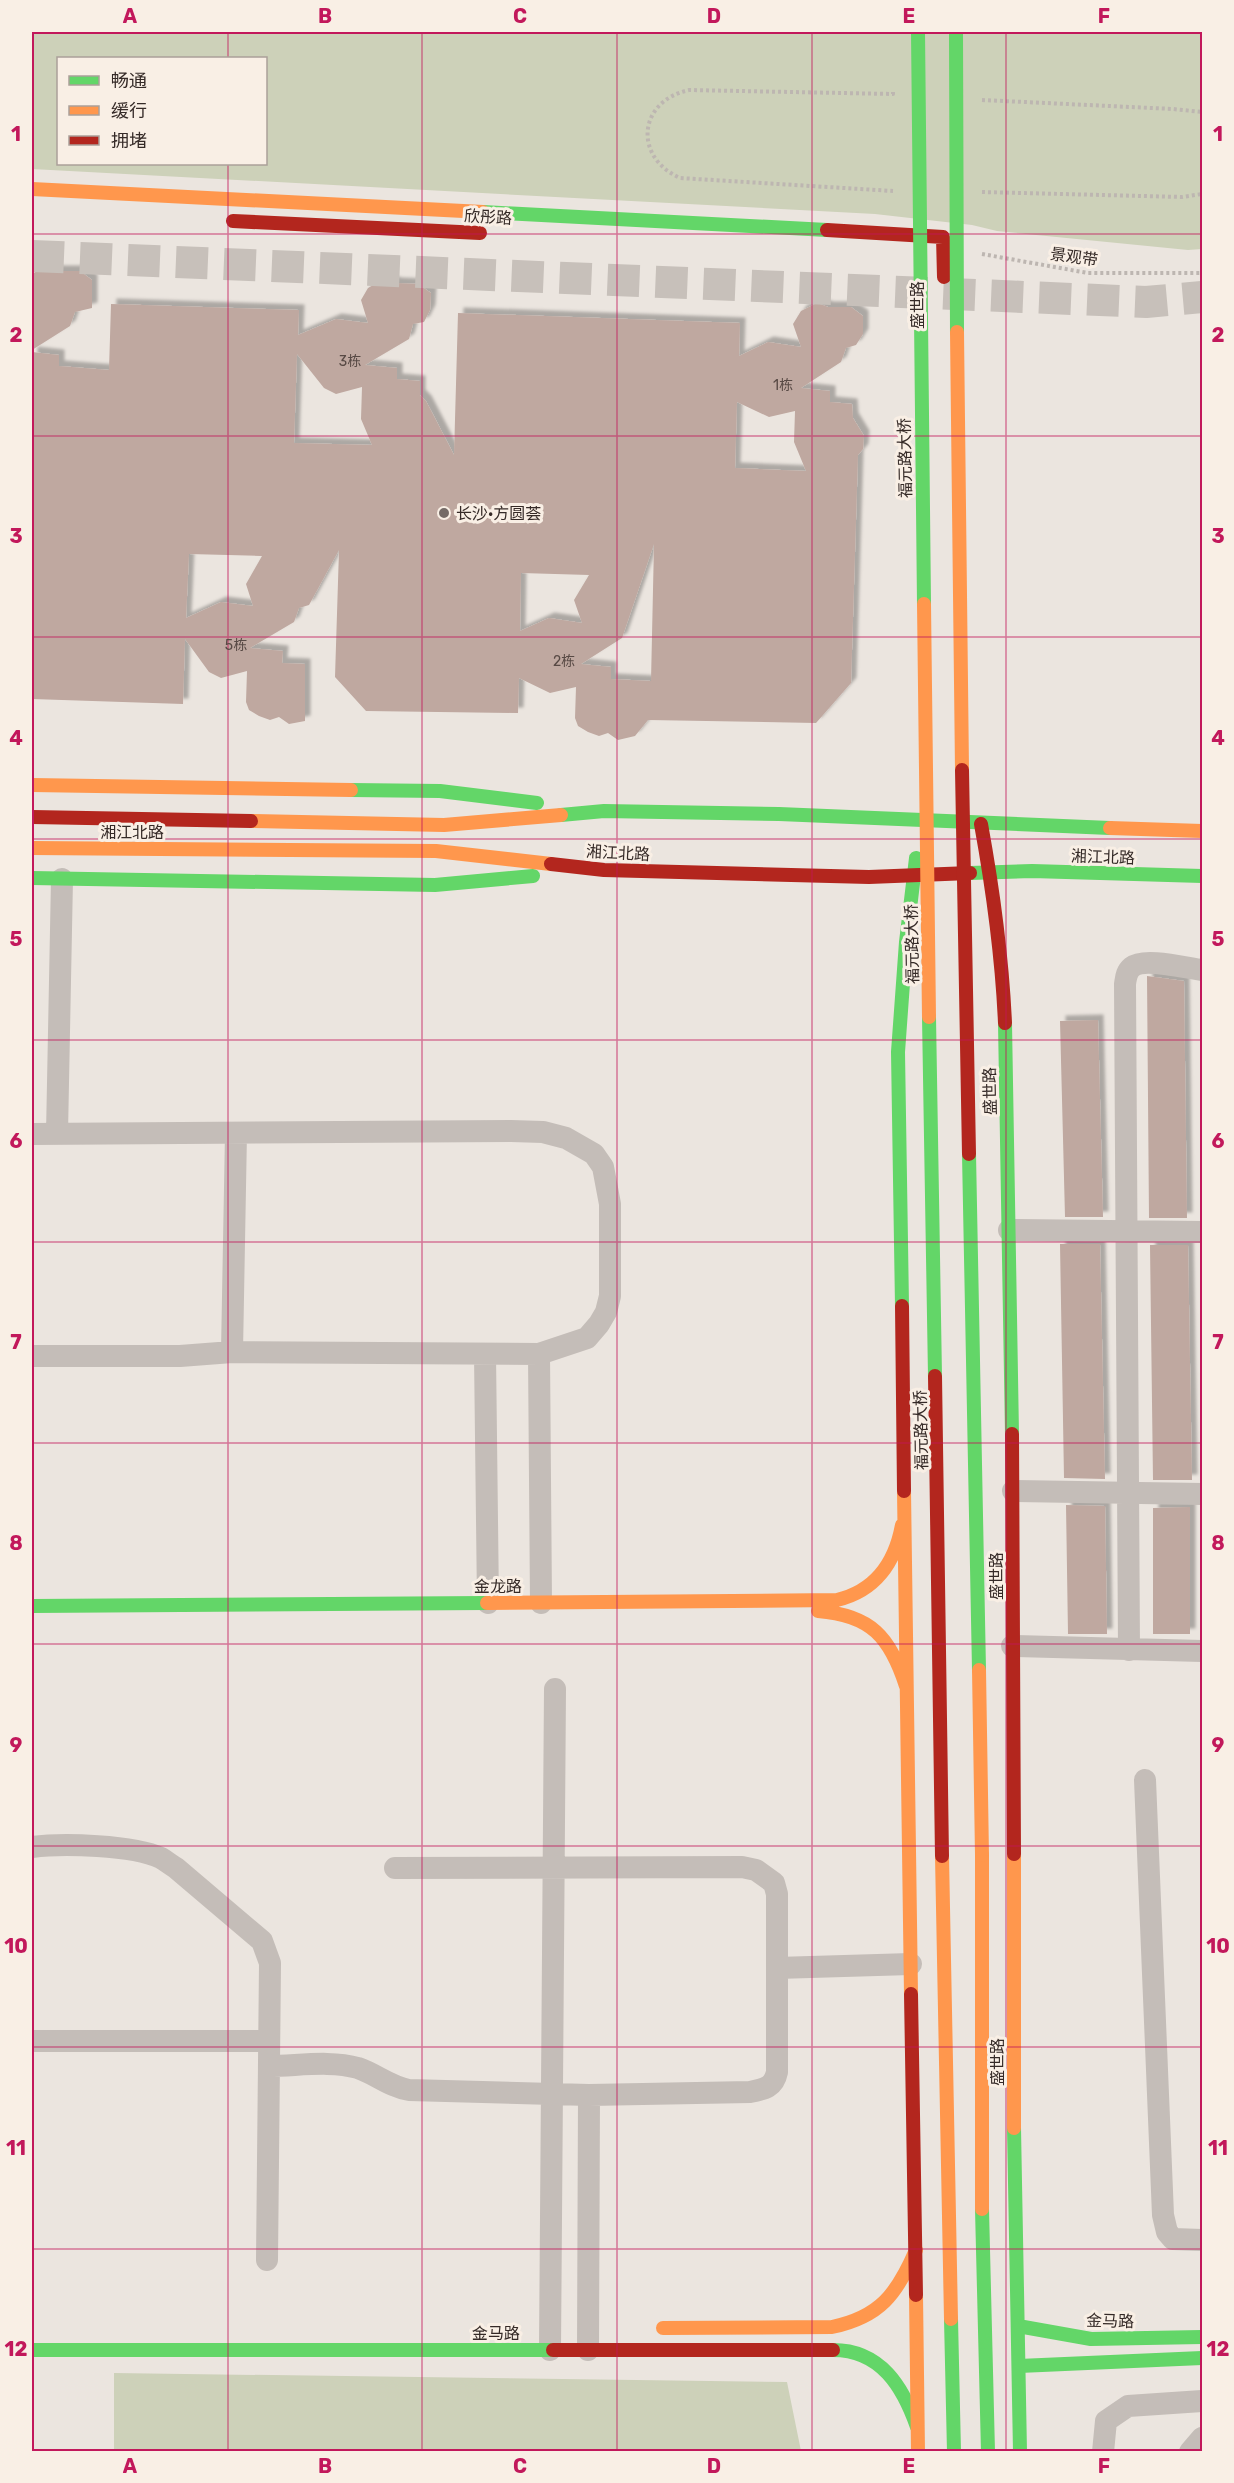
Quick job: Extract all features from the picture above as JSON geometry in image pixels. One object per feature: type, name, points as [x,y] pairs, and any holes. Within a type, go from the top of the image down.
[{"type":"main road","name":"福元路大桥","points":[[918,32],[942,1856]]},
{"type":"main road","points":[[956,32],[956,212],[967,1076],[982,1855],[981,2186],[988,2451]]},
{"type":"main road","name":"欣彤路","points":[[32,189],[938,236]]},
{"type":"main road","name":"欣彤路","points":[[220,220],[489,233]]},
{"type":"main road","name":"盛世路","points":[[938,236],[939,375]]},
{"type":"main road","points":[[902,255],[939,257]]},
{"type":"main road","points":[[918,2451],[898,1052],[914,875],[933,705]]},
{"type":"main road","name":"盛世路","points":[[956,706],[990,873],[1003,978],[1009,1230],[1014,2183],[1020,2451]]},
{"type":"main road","points":[[32,785],[440,791],[604,811]]},
{"type":"main road","name":"湘江北路","points":[[32,817],[444,825],[604,811],[779,814],[921,821],[978,813],[1203,831]]},
{"type":"main road","name":"湘江北路","points":[[32,848],[436,851],[604,870],[869,877],[1032,871],[1203,876]]},
{"type":"main road","points":[[32,878],[435,885],[604,870]]},
{"type":"main road","name":"金龙路","points":[[32,1606],[541,1603],[851,1598],[869,1587],[890,1562],[898,1545],[904,1506]]},
{"type":"main road","name":"金龙路","points":[[32,1617],[836,1611],[864,1620],[882,1636],[896,1657],[907,1687]]},
{"type":"main road","points":[[982,1855],[996,1996]]},
{"type":"main road","points":[[931,2009],[942,1856]]},
{"type":"main road","points":[[942,1856],[954,2451]]},
{"type":"main road","points":[[1000,2043],[1014,2183]]},
{"type":"main road","points":[[916,2197],[926,2068]]},
{"type":"main road","points":[[646,2328],[831,2327],[853,2324],[881,2308],[901,2282],[916,2250]]},
{"type":"main road","name":"金马路","points":[[1018,2326],[1091,2339],[1203,2337]]},
{"type":"main road","name":"金马路","points":[[32,2350],[568,2334],[842,2350],[855,2352],[876,2362],[894,2378],[905,2393],[918,2429]]},
{"type":"main road","points":[[1019,2366],[1203,2358]]},
{"type":"street","points":[[57,1134],[62,879]]},
{"type":"street","points":[[1129,1650],[1125,1232],[1127,973],[1133,966],[1145,962],[1203,970]]},
{"type":"street","points":[[32,1134],[543,1132],[566,1138],[594,1154],[603,1167],[610,1204],[610,1296],[599,1324],[587,1338],[539,1354],[231,1352],[180,1356],[32,1356]]},
{"type":"street","points":[[231,1352],[236,1133]]},
{"type":"street","points":[[1009,1230],[1203,1232]]},
{"type":"street","points":[[485,1354],[488,1603]]},
{"type":"street","points":[[539,1354],[541,1603]]},
{"type":"street","points":[[1012,1491],[1203,1494]]},
{"type":"street","points":[[1012,1646],[1203,1651]]},
{"type":"street","points":[[555,1689],[552,2093],[568,2334]]},
{"type":"street","points":[[1145,1780],[1163,2215],[1167,2232],[1173,2239],[1203,2240]]},
{"type":"street","points":[[32,1847],[76,1846],[132,1850],[161,1858],[262,1941],[270,1963],[267,2260]]},
{"type":"street","points":[[269,2066],[344,2065],[360,2069],[400,2089],[409,2090],[589,2095],[750,2092],[766,2089],[775,2081],[777,2072],[777,1894],[774,1882],[756,1870],[742,1867],[395,1868]]},
{"type":"street","points":[[777,1968],[911,1964]]},
{"type":"street","points":[[32,2041],[269,2041]]},
{"type":"street","points":[[568,2334],[589,2095]]},
{"type":"street","points":[[1103,2451],[1106,2421],[1128,2406],[1203,2401]]},
{"type":"street","points":[[1190,2451],[1203,2438]]},
{"type":"path","points":[[893,84],[893,94],[689,90],[673,94],[662,102],[652,116],[648,129],[654,158],[664,171],[680,178],[893,191]]},
{"type":"path","points":[[978,100],[1184,109],[1203,112]]},
{"type":"path","points":[[976,191],[1182,197],[1203,194]]},
{"type":"path","name":"景观带","points":[[977,253],[1088,273],[1203,273]]},
{"type":"green space","points":[[32,32],[1202,32],[1202,249],[1188,250],[997,231],[972,225],[875,214],[32,169]]},
{"type":"green space","points":[[114,2373],[787,2382],[801,2451],[114,2451]]},
{"type":"building","points":[[46,266],[58,271],[80,271],[92,280],[92,308],[75,312],[70,326],[32,350],[32,274]]},
{"type":"building","name":"长沙·方圆荟","points":[[384,279],[396,283],[418,284],[431,293],[430,310],[424,322],[413,324],[409,339],[365,365],[397,368],[397,379],[420,381],[420,395],[426,401],[454,455],[458,313],[740,323],[739,356],[768,342],[801,347],[793,324],[801,311],[817,303],[828,307],[851,307],[863,316],[863,334],[856,345],[846,348],[841,362],[801,388],[830,391],[830,402],[852,404],[853,418],[864,436],[863,449],[858,455],[851,683],[816,723],[648,720],[635,736],[618,740],[608,733],[599,736],[578,726],[575,718],[576,687],[550,693],[519,678],[518,713],[366,711],[335,677],[339,550],[309,605],[299,608],[294,622],[250,648],[283,651],[282,663],[305,664],[305,721],[289,724],[279,717],[270,720],[249,710],[246,702],[247,671],[221,678],[209,672],[185,639],[183,704],[32,699],[32,352],[59,355],[59,366],[109,370],[111,304],[299,310],[298,335],[336,319],[368,323],[361,300],[368,288]],"holes":[[[297,354],[324,388],[336,394],[362,387],[361,419],[372,445],[294,443]],[[737,402],[769,417],[795,411],[794,442],[806,471],[735,468]],[[654,544],[651,681],[611,679],[611,667],[581,664],[622,638]],[[189,554],[262,556],[246,584],[253,606],[221,602],[186,618]],[[521,573],[589,575],[574,600],[582,623],[549,618],[520,631]]]},
{"type":"building","points":[[1147,976],[1184,981],[1187,1218],[1149,1218]]},
{"type":"building","points":[[1098,1020],[1103,1217],[1065,1217],[1060,1021]]},
{"type":"building","points":[[1060,1244],[1100,1244],[1105,1479],[1064,1478]]},
{"type":"building","points":[[1150,1245],[1188,1245],[1192,1480],[1153,1480]]},
{"type":"building","points":[[1066,1505],[1105,1506],[1107,1634],[1068,1634]]},
{"type":"building","points":[[1190,1507],[1190,1634],[1153,1634],[1153,1508]]},
{"type":"tunnel","points":[[32,256],[1146,302],[1202,297]]},
{"type":"traffic: fast","points":[[918,32],[924,604]]},
{"type":"traffic: fast","points":[[956,32],[957,332]]},
{"type":"traffic: fast","points":[[483,212],[827,230]]},
{"type":"traffic: fast","points":[[351,790],[440,791],[537,803]]},
{"type":"traffic: fast","points":[[561,815],[604,811],[779,814],[1110,828]]},
{"type":"traffic: fast","points":[[902,1306],[898,1052],[906,942],[916,858]]},
{"type":"traffic: fast","points":[[970,873],[1032,871],[1202,876]]},
{"type":"traffic: fast","points":[[32,878],[435,885],[533,876]]},
{"type":"traffic: fast","points":[[929,1017],[935,1376]]},
{"type":"traffic: fast","points":[[1005,1023],[1012,1434]]},
{"type":"traffic: fast","points":[[969,1154],[979,1670]]},
{"type":"traffic: fast","points":[[32,1606],[487,1603]]},
{"type":"traffic: fast","points":[[1014,2128],[1020,2452]]},
{"type":"traffic: fast","points":[[982,2209],[988,2452]]},
{"type":"traffic: fast","points":[[951,2319],[954,2452]]},
{"type":"traffic: fast","points":[[1018,2326],[1091,2339],[1202,2337]]},
{"type":"traffic: fast","points":[[32,2350],[553,2350]]},
{"type":"traffic: fast","points":[[833,2350],[864,2356],[888,2374],[905,2398],[917,2427]]},
{"type":"traffic: fast","points":[[1019,2366],[1202,2358]]},
{"type":"traffic: slow","points":[[32,189],[483,212]]},
{"type":"traffic: slow","points":[[957,332],[962,770]]},
{"type":"traffic: slow","points":[[924,604],[929,1017]]},
{"type":"traffic: slow","points":[[32,785],[351,790]]},
{"type":"traffic: slow","points":[[251,821],[444,825],[561,815]]},
{"type":"traffic: slow","points":[[1110,828],[1202,831]]},
{"type":"traffic: slow","points":[[32,848],[436,851],[551,864]]},
{"type":"traffic: slow","points":[[904,1491],[911,1994]]},
{"type":"traffic: slow","points":[[487,1603],[837,1600],[862,1590],[881,1573],[894,1551],[902,1525]]},
{"type":"traffic: slow","points":[[818,1611],[852,1618],[876,1632],[893,1654],[906,1686]]},
{"type":"traffic: slow","points":[[979,1670],[982,1855]]},
{"type":"traffic: slow","points":[[1014,1854],[1014,2128]]},
{"type":"traffic: slow","points":[[982,1855],[982,2209]]},
{"type":"traffic: slow","points":[[942,1856],[951,2319]]},
{"type":"traffic: slow","points":[[663,2328],[832,2327],[849,2323],[875,2310],[885,2301],[902,2279],[916,2250]]},
{"type":"traffic: slow","points":[[916,2295],[918,2452]]},
{"type":"traffic: jam","points":[[233,221],[480,233]]},
{"type":"traffic: jam","points":[[827,230],[943,237],[944,277]]},
{"type":"traffic: jam","points":[[962,770],[969,1154]]},
{"type":"traffic: jam","points":[[32,817],[251,821]]},
{"type":"traffic: jam","points":[[981,824],[996,923],[1005,1023]]},
{"type":"traffic: jam","points":[[551,864],[604,870],[869,877],[970,873]]},
{"type":"traffic: jam","points":[[902,1306],[904,1491]]},
{"type":"traffic: jam","points":[[935,1376],[942,1856]]},
{"type":"traffic: jam","points":[[1012,1434],[1014,1854]]},
{"type":"traffic: jam","points":[[911,1994],[916,2295]]},
{"type":"traffic: jam","points":[[553,2350],[833,2350]]},
{"type":"place","name":"长沙·方圆荟","points":[[444,513]]}]
